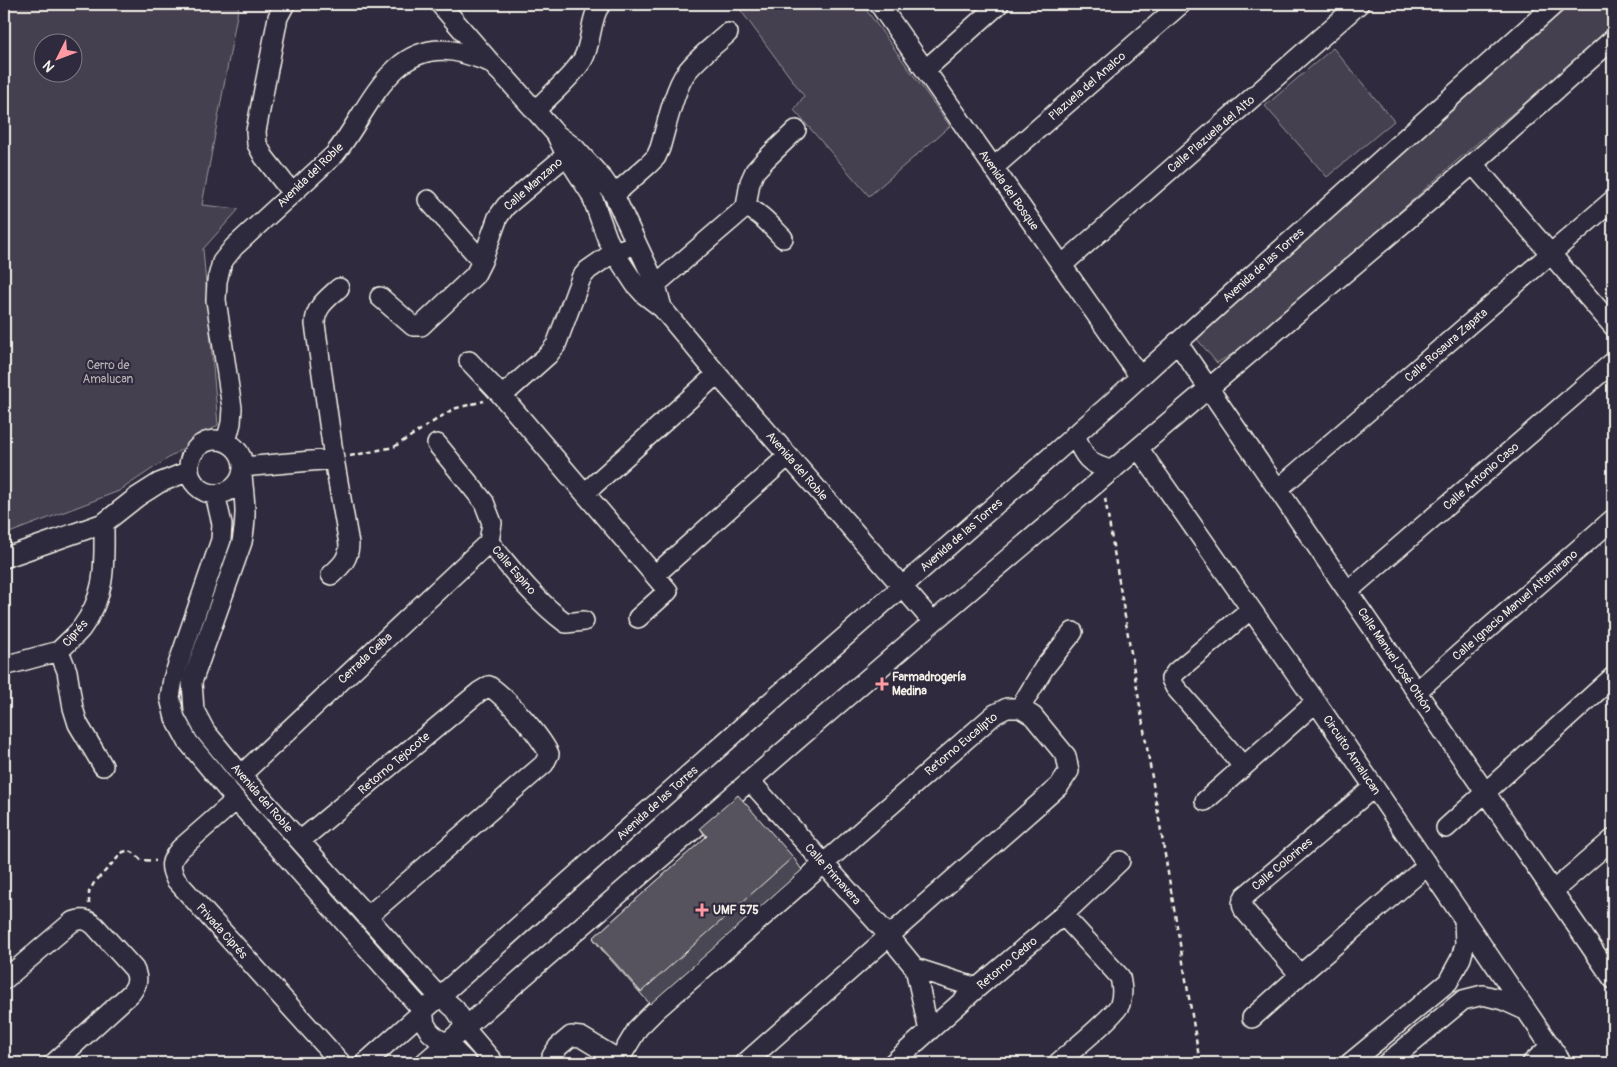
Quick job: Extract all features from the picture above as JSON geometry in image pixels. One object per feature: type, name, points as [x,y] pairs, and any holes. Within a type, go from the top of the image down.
[{"type":"street","points":[[285,4],[278,17],[256,131],[257,144],[264,157],[292,194]]},
{"type":"street","points":[[440,4],[490,62]]},
{"type":"street","name":"Avenida del Bosque","points":[[878,4],[1140,377]]},
{"type":"street","points":[[924,70],[999,4]]},
{"type":"street","name":"Plazuela del Analco","points":[[993,168],[1181,4]]},
{"type":"street","name":"Calle Plazuela del Alto","points":[[1062,265],[1359,4]]},
{"type":"street","name":"Avenida de las Torres","points":[[365,1063],[1076,434],[1555,4]]},
{"type":"street","points":[[535,110],[582,61],[588,47],[597,5]]},
{"type":"street","points":[[614,195],[656,157],[680,84],[686,73],[728,33]]},
{"type":"street","points":[[424,1063],[933,622],[1473,164],[1613,39]]},
{"type":"street","name":"Avenida del Roble","points":[[226,442],[231,423],[232,408],[216,300],[216,281],[222,262],[234,247],[346,142],[378,88],[397,68],[413,56],[432,51],[453,51],[490,62],[571,151],[592,165],[614,195],[632,232],[650,290],[662,308],[933,622]]},
{"type":"street","points":[[650,290],[746,206],[750,182],[755,171],[796,130]]},
{"type":"street","name":"Avenida del Roble","points":[[571,151],[591,194],[611,245],[628,275],[650,290]]},
{"type":"street","name":"Calle Manzano","points":[[380,297],[413,326],[421,326],[475,274],[498,217],[506,206],[571,151]]},
{"type":"street","points":[[1473,164],[1613,326]]},
{"type":"street","points":[[428,200],[482,260]]},
{"type":"street","name":"Calle Rosaura Zapata","points":[[1278,489],[1613,200]]},
{"type":"street","points":[[746,206],[760,215],[783,238]]},
{"type":"street","points":[[502,396],[548,355],[556,345],[581,278],[611,245],[626,248],[632,232]]},
{"type":"street","points":[[331,575],[347,559],[349,552],[315,324],[318,309],[339,288]]},
{"type":"street","name":"Calle Manuel José Othón","points":[[1177,342],[1613,979]]},
{"type":"street","points":[[469,361],[502,396],[668,591],[638,618]]},
{"type":"street","name":"Calle Antonio Caso","points":[[1348,591],[1613,362]]},
{"type":"street","points":[[585,493],[717,374]]},
{"type":"street","points":[[1076,434],[1081,450],[1088,460],[1107,475]]},
{"type":"street","points":[[215,440],[226,442],[234,446],[241,456],[242,472],[237,484],[231,490],[224,493],[215,494],[203,491],[194,482],[189,471],[190,460],[195,449],[204,442],[215,440]]},
{"type":"street","name":"Calle Espino","points":[[437,444],[484,502],[492,523],[489,542],[501,557],[551,613],[566,623],[584,621]]},
{"type":"street","name":"Circuito Amalucan","points":[[1139,449],[1316,702],[1562,1063]]},
{"type":"street","points":[[655,575],[788,456]]},
{"type":"street","points":[[242,472],[334,460]]},
{"type":"street","points":[[4,558],[104,524],[136,497],[159,483],[189,471]]},
{"type":"street","name":"Avenida del Roble","points":[[242,472],[246,523],[242,542],[192,682],[194,710],[205,731],[242,775],[439,997],[455,1009],[465,1029],[494,1063]]},
{"type":"street","name":"Avenida del Roble","points":[[215,494],[222,524],[221,540],[174,679],[170,698],[175,718],[188,742],[236,800],[423,1010],[430,1032],[438,1039],[447,1043],[467,1063]]},
{"type":"street","name":"Calle Ignacio Manuel Altamirano","points":[[1417,691],[1613,519]]},
{"type":"street","name":"Ciprés","points":[[103,766],[78,724],[73,708],[67,672],[59,651],[88,619],[100,593],[104,574],[104,524]]},
{"type":"street","name":"Cerrada Ceiba","points":[[242,775],[489,542]]},
{"type":"street","points":[[1243,766],[1175,687],[1171,679],[1176,672],[1251,608]]},
{"type":"street","points":[[745,1063],[1059,786],[1069,772],[1066,756],[1033,716],[1020,708],[1044,668],[1073,632]]},
{"type":"street","points":[[4,666],[59,651]]},
{"type":"street","points":[[1446,828],[1613,677]]},
{"type":"street","name":"Retorno Tejocote","points":[[300,841],[479,692],[489,686],[500,694],[513,708],[544,744],[549,754],[544,764],[367,917]]},
{"type":"street","points":[[1205,801],[1316,702]]},
{"type":"street","name":"Retorno Eucalipto","points":[[618,1062],[638,1028],[656,1010],[823,862],[995,714],[1007,708],[1020,708]]},
{"type":"street","name":"Calle Primavera","points":[[750,781],[888,935],[914,968],[929,1031]]},
{"type":"street","name":"Calle Colorines","points":[[1300,975],[1244,910],[1242,900],[1374,787]]},
{"type":"street","points":[[172,858],[236,800]]},
{"type":"street","points":[[1553,891],[1613,838]]},
{"type":"street","name":"Privada Ciprés","points":[[172,858],[171,870],[176,880],[341,1063]]},
{"type":"street","name":"Retorno Cedro","points":[[893,1063],[1063,915],[1120,861]]},
{"type":"street","points":[[1252,1018],[1428,865]]},
{"type":"street","points":[[1058,1063],[1119,1006],[1123,990],[1120,977],[1063,915]]},
{"type":"street","points":[[4,980],[72,922],[84,919],[95,926],[134,969],[138,977],[136,986],[131,994],[54,1063]]},
{"type":"street","points":[[1350,1063],[1448,982],[1462,958],[1465,944],[1464,920]]},
{"type":"street","points":[[914,968],[977,988]]},
{"type":"street","points":[[1448,982],[1463,1000]]},
{"type":"street","points":[[1387,1063],[1463,1000],[1483,995],[1503,1000],[1525,1010]]},
{"type":"street","points":[[554,1063],[552,1056],[558,1047],[571,1036],[581,1037],[618,1062]]},
{"type":"street","points":[[1532,1063],[1551,1046]]},
{"type":"path","points":[[334,460],[394,446],[453,409],[502,396]]},
{"type":"path","points":[[1107,475],[1200,1063]]},
{"type":"path","points":[[84,919],[94,883],[123,852],[128,850],[141,860],[152,862],[172,858]]},
{"type":"green space","name":"Cerro de Amalucan","points":[[4,4],[239,4],[202,205],[239,209],[203,249],[218,425],[119,491],[4,535]]},
{"type":"green space","points":[[736,4],[862,4],[950,126],[869,196],[794,110],[804,96]]},
{"type":"green space","points":[[1569,4],[1613,4],[1613,28],[1460,158],[1250,346],[1217,363],[1196,338],[1457,99]]},
{"type":"green space","points":[[1333,48],[1394,121],[1327,177],[1265,106]]},
{"type":"building","name":"UMF 575","points":[[738,795],[793,857],[641,992],[593,938],[707,836],[700,828]]},
{"type":"place","name":"Farmadrogería Medina","points":[[882,684]]},
{"type":"place","name":"UMF 575","points":[[702,910]]}]
